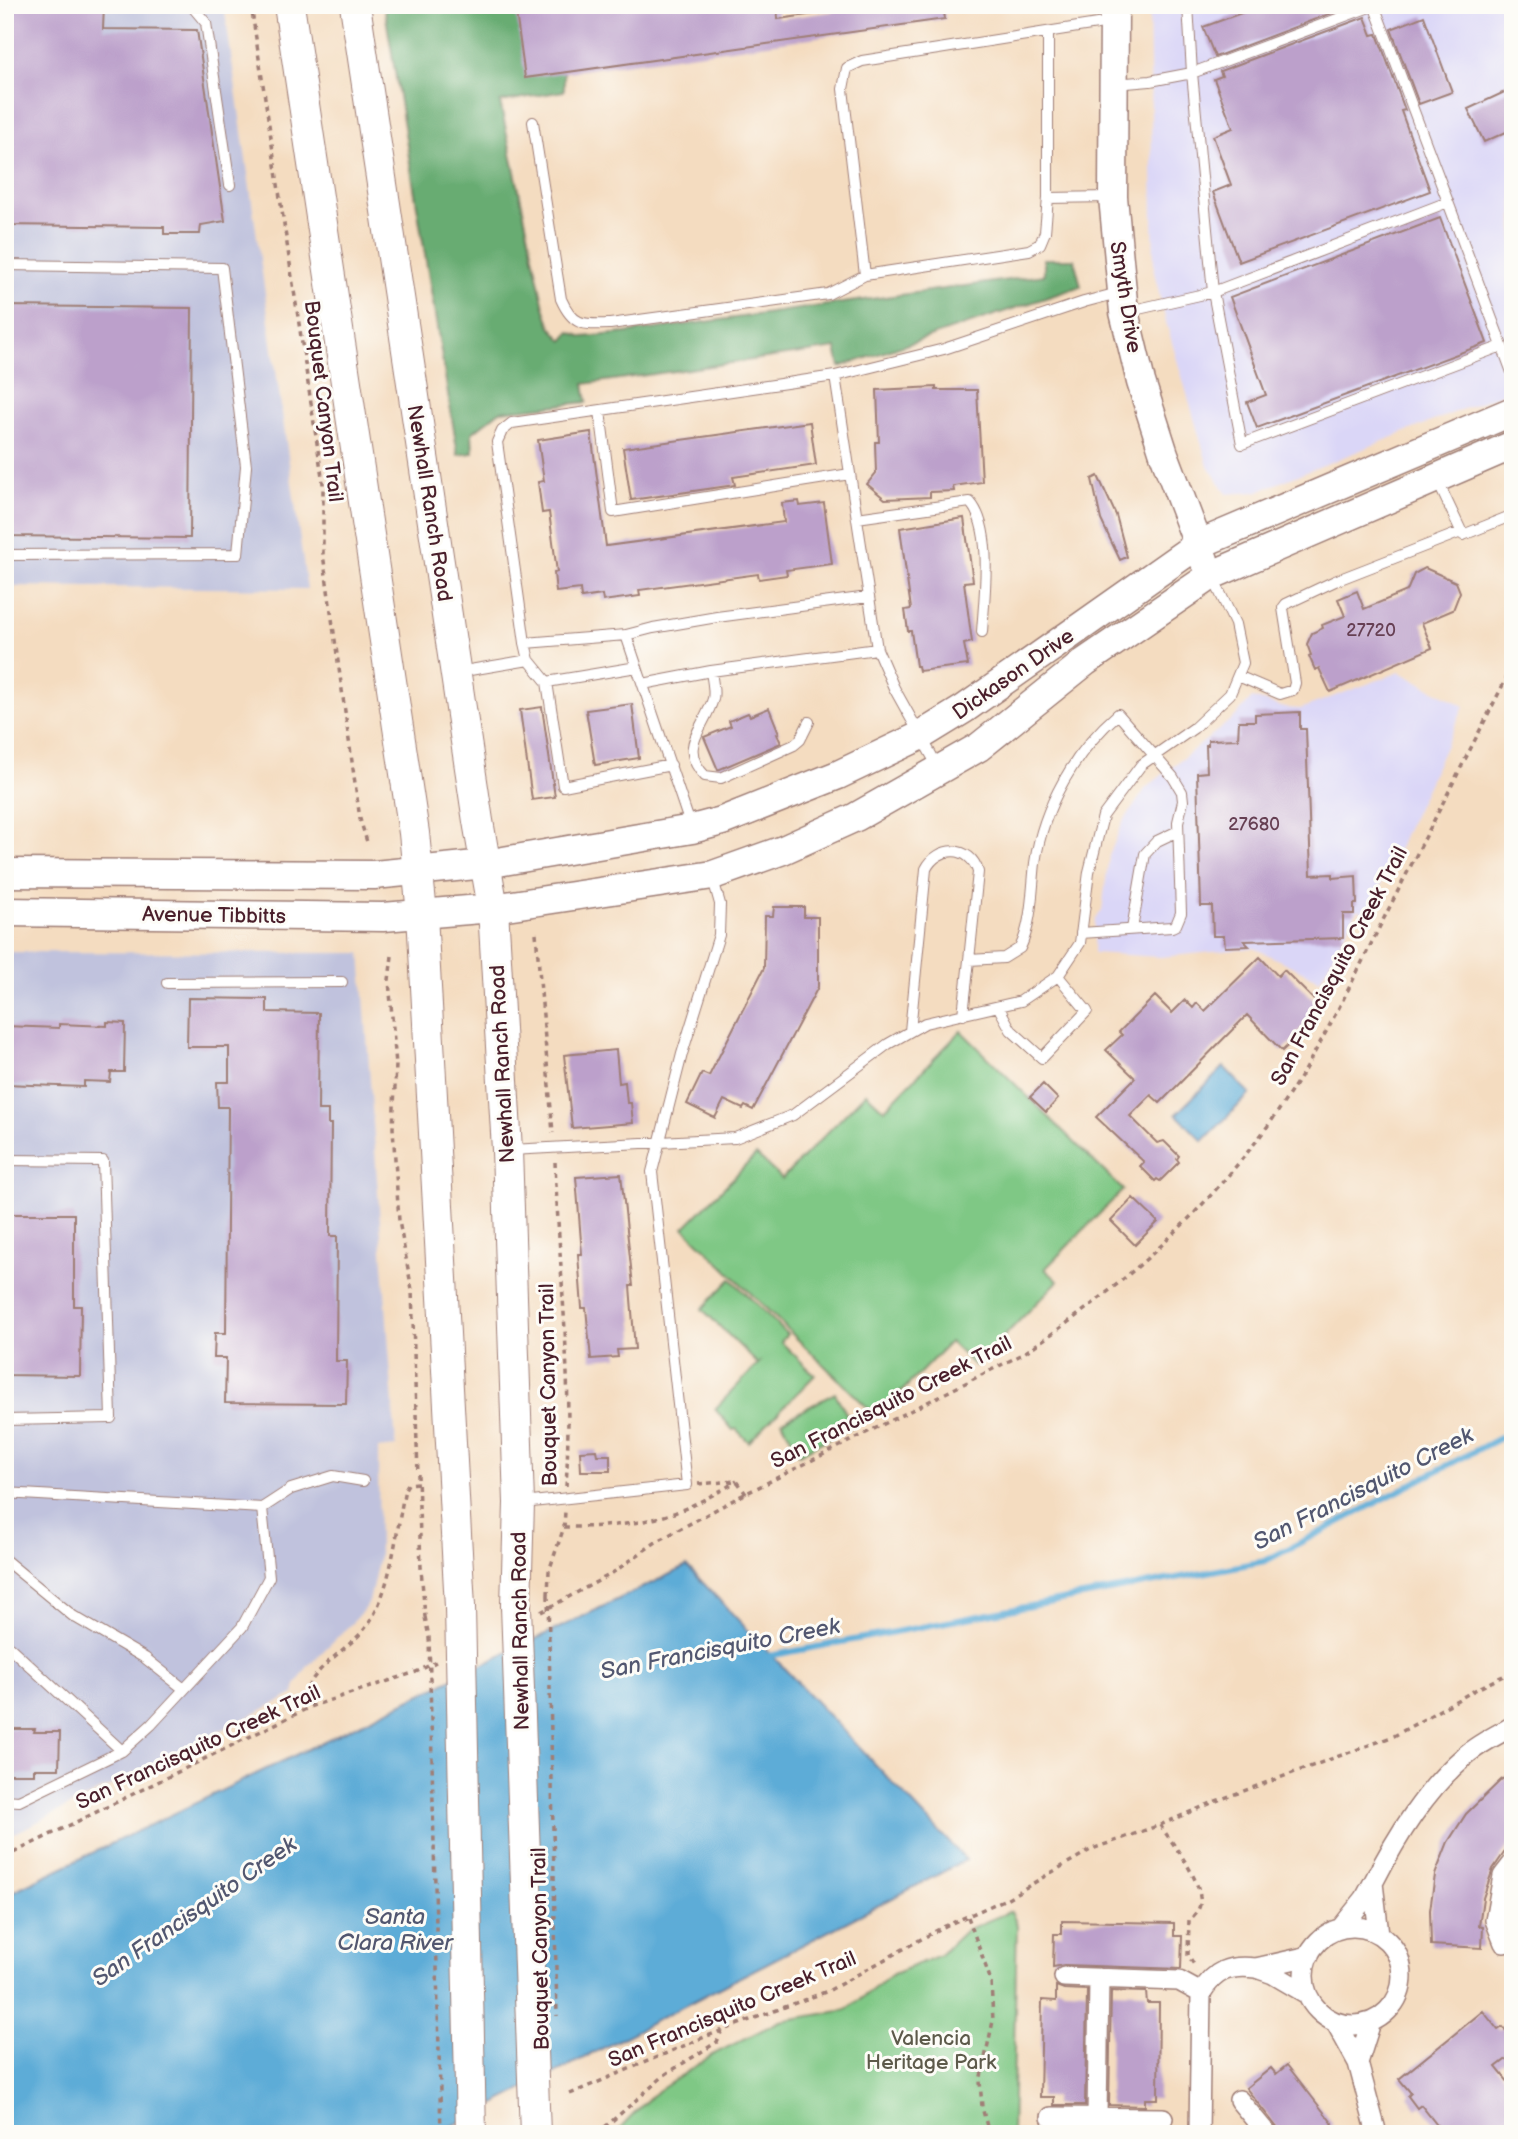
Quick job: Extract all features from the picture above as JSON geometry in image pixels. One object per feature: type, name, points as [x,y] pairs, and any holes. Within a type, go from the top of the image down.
[{"type":"main road","points":[[289,5],[414,833],[422,914],[460,1607],[471,2134]]},
{"type":"main road","name":"Newhall Ranch Road","points":[[355,5],[494,908],[507,1150],[525,1611],[535,2134]]},
{"type":"street","name":"Smyth Drive","points":[[1114,13],[1113,197],[1123,302],[1141,382],[1197,545],[1212,575]]},
{"type":"street","name":"Dickason Drive","points":[[486,864],[692,829],[722,821],[838,775],[920,736],[964,709],[1197,545],[1513,411]]},
{"type":"street","name":"Dickason Drive","points":[[494,908],[713,875],[783,850],[856,817],[979,747],[1085,662],[1212,575],[1513,445]]},
{"type":"street","name":"Avenue Tibbitts","points":[[5,873],[374,875],[486,864]]},
{"type":"street","name":"Avenue Tibbitts","points":[[5,912],[383,917],[494,908]]},
{"type":"street","points":[[1340,1928],[1365,1898],[1388,1852],[1434,1788],[1467,1755],[1513,1726]]},
{"type":"street","points":[[1504,1943],[1495,1920],[1503,1876],[1513,1863]]},
{"type":"street","points":[[1373,1882],[1379,1934]]},
{"type":"street","points":[[1354,1927],[1379,1934],[1391,1944],[1403,1973],[1395,2003],[1385,2014],[1371,2022],[1348,2025],[1336,2023],[1314,2006],[1307,1994],[1304,1981],[1308,1956],[1327,1934],[1340,1928],[1354,1927]]},
{"type":"street","points":[[1255,1968],[1308,1956]]},
{"type":"street","points":[[1199,2134],[1206,1986],[1220,1972],[1239,1966],[1273,1974],[1307,1994]]},
{"type":"street","points":[[1063,1977],[1179,1981],[1206,1986]]},
{"type":"street","points":[[1097,2117],[1099,1978]]},
{"type":"street","points":[[1359,2063],[1371,2022]]},
{"type":"street","points":[[1336,2023],[1359,2063],[1377,2134]]},
{"type":"street","points":[[1239,2100],[1267,2134],[1264,2134]]},
{"type":"street","points":[[1051,2117],[1163,2118]]},
{"type":"lane","points":[[191,5],[205,23],[230,185]]},
{"type":"lane","points":[[1188,5],[1213,292],[1242,444],[1502,346]]},
{"type":"lane","points":[[1114,84],[1192,73],[1374,5],[1513,375]]},
{"type":"lane","points":[[865,275],[843,89],[847,68],[862,61],[1048,32],[1114,13]]},
{"type":"lane","points":[[533,122],[562,299],[568,316],[584,325],[610,324],[828,295],[865,275],[1029,250],[1040,244],[1045,232],[1048,198],[1048,32]]},
{"type":"lane","points":[[1048,198],[1113,197]]},
{"type":"lane","points":[[671,765],[563,786],[547,682],[530,660],[525,643],[497,442],[502,431],[512,423],[835,376],[944,349],[1085,302],[1123,302],[1213,292],[1448,202]]},
{"type":"lane","points":[[5,265],[222,268],[246,466],[238,554],[5,555]]},
{"type":"lane","points":[[835,376],[877,649],[885,671],[940,770]]},
{"type":"lane","points":[[600,411],[613,512],[850,474]]},
{"type":"lane","points":[[1436,477],[1461,532]]},
{"type":"lane","points":[[857,518],[970,502],[978,512],[986,565],[982,632]]},
{"type":"lane","points":[[1238,676],[1280,694],[1293,690],[1295,683],[1283,608],[1286,604],[1335,581],[1461,532],[1466,534],[1513,515]]},
{"type":"lane","points":[[507,1150],[735,1138],[793,1115],[888,1044],[925,1023],[1021,1001],[1059,976],[1080,943],[1089,872],[1103,816],[1141,765],[1194,728],[1230,694],[1243,663],[1235,624],[1212,575]]},
{"type":"lane","points":[[525,643],[626,635],[717,617],[867,597]]},
{"type":"lane","points":[[626,635],[692,829]]},
{"type":"lane","points":[[643,684],[711,671],[877,649]]},
{"type":"lane","points":[[456,672],[530,660]]},
{"type":"lane","points":[[547,682],[637,667]]},
{"type":"lane","points":[[711,671],[714,697],[693,741],[692,752],[697,769],[705,776],[721,778],[794,745],[800,740],[809,722]]},
{"type":"lane","points":[[969,960],[1004,958],[1020,948],[1027,924],[1037,850],[1050,810],[1065,778],[1093,738],[1118,714],[1173,777],[1182,792],[1178,831],[1180,919],[1172,927],[1082,933]]},
{"type":"lane","points":[[1132,929],[1145,854],[1157,841],[1178,831]]},
{"type":"lane","points":[[910,1031],[926,869],[930,860],[939,854],[954,852],[968,855],[975,862],[978,872],[963,1015]]},
{"type":"lane","points":[[519,1503],[687,1485],[652,1172],[682,1054],[719,935],[720,904],[713,875]]},
{"type":"lane","points":[[999,1008],[1011,1030],[1042,1058],[1087,1011],[1059,976]]},
{"type":"lane","points":[[167,983],[341,982]]},
{"type":"lane","points":[[5,1160],[103,1161],[111,1418],[5,1420]]},
{"type":"lane","points":[[5,1493],[262,1508],[291,1489],[333,1476],[363,1480]]},
{"type":"lane","points":[[5,1800],[19,1801],[122,1751],[150,1726],[242,1628],[269,1577],[262,1508]]},
{"type":"lane","points":[[5,1560],[73,1616],[145,1658],[184,1689]]},
{"type":"lane","points":[[5,1643],[122,1751]]},
{"type":"path","name":"Bouquet Canyon Trail","points":[[251,5],[323,483],[323,554],[360,819],[367,842]]},
{"type":"path","name":"San Francisquito Creek Trail","points":[[525,1611],[611,1574],[656,1542],[746,1493],[1021,1355],[1126,1279],[1176,1234],[1259,1138],[1321,1042],[1513,665]]},
{"type":"path","name":"Bouquet Canyon Trail","points":[[536,933],[554,1149],[569,1446],[564,1527],[549,1572],[548,1595],[557,2019]]},
{"type":"path","points":[[392,956],[389,980],[396,1065],[393,1128],[399,1221],[412,1290],[425,1617],[429,1637],[441,2134]]},
{"type":"path","points":[[737,1481],[746,1493]]},
{"type":"path","points":[[687,1485],[737,1481]]},
{"type":"path","points":[[564,1527],[594,1527],[657,1518],[707,1499],[737,1481]]},
{"type":"path","points":[[312,1706],[306,1695],[310,1682],[362,1632],[380,1604],[405,1489],[408,1484],[419,1483]]},
{"type":"path","name":"San Francisquito Creek Trail","points":[[5,1857],[312,1706],[416,1672],[439,1660]]},
{"type":"path","name":"San Francisquito Creek Trail","points":[[570,2094],[722,2030],[828,1991],[943,1927],[1026,1888],[1092,1849],[1394,1736],[1513,1671]]},
{"type":"path","points":[[1160,1825],[1195,1881],[1201,1898],[1198,1912],[1189,1920],[1188,1955],[1206,1986]]},
{"type":"path","points":[[968,1917],[990,1981],[993,2021],[980,2081],[982,2107],[989,2134]]},
{"type":"path","points":[[597,2134],[666,2074],[717,2042],[722,2030]]},
{"type":"shaded area","points":[[5,5],[224,5],[307,589],[5,586]]},
{"type":"shaded area","points":[[1149,5],[1513,5],[1513,389],[1256,492],[1227,494],[1208,466],[1154,272]]},
{"type":"shaded area","points":[[1400,672],[1464,706],[1367,915],[1358,909],[1320,980],[1254,948],[1161,957],[1094,953],[1095,919],[1102,911],[1109,856],[1122,824],[1146,788],[1237,715],[1252,698],[1285,708],[1300,709]]},
{"type":"shaded area","points":[[5,952],[361,953],[396,1447],[378,1448],[379,1556],[369,1602],[357,1618],[308,1666],[296,1685],[294,1694],[5,1838]]},
{"type":"green space","points":[[384,5],[516,5],[564,72],[564,91],[500,102],[544,307],[551,327],[563,341],[570,332],[583,337],[626,333],[1044,275],[1044,259],[1074,259],[1081,286],[840,367],[836,348],[584,384],[587,402],[500,411],[472,433],[473,453],[458,455]]},
{"type":"green space","points":[[961,1031],[1123,1190],[1045,1269],[1058,1281],[975,1366],[950,1342],[877,1417],[684,1228],[756,1155],[782,1179],[866,1093],[884,1110]]},
{"type":"green space","points":[[731,1279],[787,1334],[781,1342],[815,1375],[749,1442],[736,1429],[733,1430],[715,1409],[761,1361],[758,1364],[702,1309]]},
{"type":"green space","points":[[835,1393],[853,1426],[799,1454],[782,1421]]},
{"type":"green space","name":"Valencia Heritage Park","points":[[1011,1911],[1017,1925],[1012,2134],[615,2134],[651,2096],[712,2055],[780,2021],[846,2010],[893,1974],[940,1955],[966,1930]]},
{"type":"water","points":[[1224,1067],[1250,1094],[1203,1141],[1176,1114]]},
{"type":"water","name":"Santa Clara River","points":[[687,1566],[966,1860],[437,2134],[5,2134],[5,1895]]},
{"type":"building","points":[[5,5],[104,5],[103,29],[197,30],[225,221],[201,225],[200,234],[164,234],[164,227],[5,225]]},
{"type":"building","points":[[515,5],[538,5],[539,11],[567,8],[567,5],[777,5],[778,19],[880,5],[943,5],[945,19],[525,78]]},
{"type":"building","points":[[1263,5],[1353,5],[1215,57],[1203,27]]},
{"type":"building","points":[[1424,16],[1452,92],[1419,104],[1391,29]]},
{"type":"building","points":[[1365,17],[1372,35],[1377,34],[1405,110],[1401,111],[1430,191],[1239,262],[1213,192],[1231,185],[1213,136],[1233,128],[1214,79],[1222,76],[1220,71]]},
{"type":"building","points":[[1513,88],[1513,129],[1484,142],[1468,109]]},
{"type":"building","points":[[1440,218],[1487,343],[1257,428],[1247,402],[1266,395],[1230,297]]},
{"type":"building","points":[[5,306],[192,308],[190,538],[5,536]]},
{"type":"building","points":[[936,387],[936,390],[977,390],[982,482],[953,486],[954,491],[930,492],[930,497],[885,499],[867,484],[876,473],[875,442],[879,442],[877,390]]},
{"type":"building","points":[[810,422],[816,465],[733,477],[735,485],[631,500],[623,448]]},
{"type":"building","points":[[591,432],[606,546],[784,522],[782,503],[799,501],[800,506],[824,503],[832,564],[786,570],[787,575],[759,579],[758,574],[639,590],[640,596],[603,601],[602,595],[581,598],[580,589],[556,592],[554,573],[557,572],[549,512],[542,513],[538,482],[544,481],[538,440]]},
{"type":"building","points":[[1098,476],[1116,515],[1127,557],[1120,560],[1101,520],[1092,479]]},
{"type":"building","points":[[964,518],[973,581],[964,582],[972,642],[964,644],[968,665],[919,671],[905,610],[911,609],[900,528]]},
{"type":"building","points":[[1425,568],[1456,582],[1460,592],[1453,610],[1422,623],[1432,648],[1330,692],[1319,668],[1315,670],[1307,644],[1312,633],[1323,628],[1322,625],[1345,616],[1338,599],[1357,591],[1364,609],[1407,591],[1414,574]]},
{"type":"building","points":[[632,704],[639,758],[595,765],[586,710]]},
{"type":"building","points":[[542,707],[555,797],[532,800],[520,710]]},
{"type":"building","points":[[769,708],[781,743],[718,770],[704,737],[731,726],[729,721]]},
{"type":"building","points":[[1300,712],[1300,729],[1306,729],[1311,875],[1333,874],[1333,878],[1356,876],[1357,904],[1354,904],[1354,914],[1343,914],[1343,938],[1244,941],[1249,946],[1225,947],[1224,936],[1213,936],[1212,906],[1201,906],[1197,773],[1207,772],[1208,740],[1238,739],[1239,721],[1255,721],[1255,714]]},
{"type":"building","points":[[774,907],[804,907],[804,917],[818,917],[818,987],[753,1110],[745,1106],[743,1109],[724,1100],[715,1118],[687,1104],[702,1073],[709,1076],[764,968],[765,916],[773,916]]},
{"type":"building","points":[[1260,957],[1278,976],[1284,970],[1322,1008],[1282,1051],[1247,1015],[1160,1103],[1151,1095],[1130,1116],[1157,1143],[1164,1141],[1179,1156],[1179,1162],[1160,1181],[1155,1181],[1140,1166],[1144,1162],[1096,1117],[1135,1078],[1106,1050],[1122,1035],[1119,1032],[1155,996],[1172,1013],[1185,1000],[1193,1008],[1197,1003],[1205,1011]]},
{"type":"building","points":[[188,998],[267,999],[267,1012],[319,1013],[318,1110],[328,1110],[328,1124],[331,1124],[330,1236],[337,1236],[336,1361],[347,1361],[346,1404],[225,1403],[226,1358],[214,1358],[215,1333],[226,1333],[228,1107],[218,1107],[217,1082],[229,1082],[229,1047],[187,1047]]},
{"type":"building","points":[[107,1022],[125,1023],[124,1072],[111,1072],[110,1082],[84,1081],[84,1087],[5,1084],[5,1026],[59,1028],[59,1024],[107,1026]]},
{"type":"building","points":[[616,1050],[619,1083],[625,1082],[633,1123],[572,1128],[564,1055]]},
{"type":"building","points":[[1043,1084],[1058,1099],[1046,1112],[1030,1097]]},
{"type":"building","points":[[621,1174],[633,1286],[630,1286],[635,1349],[617,1350],[618,1357],[591,1359],[586,1308],[582,1308],[578,1254],[582,1254],[576,1177]]},
{"type":"building","points":[[1133,1198],[1158,1222],[1135,1245],[1111,1221]]},
{"type":"building","points":[[5,1214],[74,1214],[74,1306],[81,1306],[80,1376],[5,1375]]},
{"type":"building","points":[[596,1450],[597,1455],[610,1455],[610,1471],[581,1471],[580,1451]]},
{"type":"building","points":[[5,1729],[60,1732],[59,1769],[34,1769],[34,1774],[5,1774]]},
{"type":"building","points":[[1513,1772],[1513,1840],[1493,1869],[1483,1898],[1479,1926],[1483,1927],[1482,1948],[1431,1945],[1430,1910],[1435,1875],[1448,1842],[1466,1814]]},
{"type":"building","points":[[1062,1921],[1174,1923],[1174,1936],[1182,1936],[1181,1969],[1064,1965],[1053,1967],[1054,1934],[1062,1934]]},
{"type":"building","points":[[1056,1986],[1087,1990],[1085,2105],[1054,2105],[1054,2097],[1040,2097],[1042,2000],[1056,2001]]},
{"type":"building","points":[[1111,1991],[1146,1992],[1147,2003],[1159,2003],[1158,2099],[1145,2099],[1145,2106],[1109,2105]]},
{"type":"building","points":[[1483,2011],[1498,2030],[1503,2027],[1513,2040],[1513,2054],[1496,2067],[1513,2088],[1513,2134],[1444,2134],[1421,2105],[1417,2108],[1408,2096],[1411,2093],[1399,2079]]},
{"type":"building","points":[[1287,2065],[1333,2124],[1321,2134],[1282,2134],[1246,2088],[1271,2068],[1276,2074]]},
{"type":"building","points":[[1054,2129],[1144,2130],[1144,2134],[1053,2134]]},
{"type":"waterway","name":"San Francisquito Creek","points":[[764,1657],[1265,1561],[1513,1431]]}]
